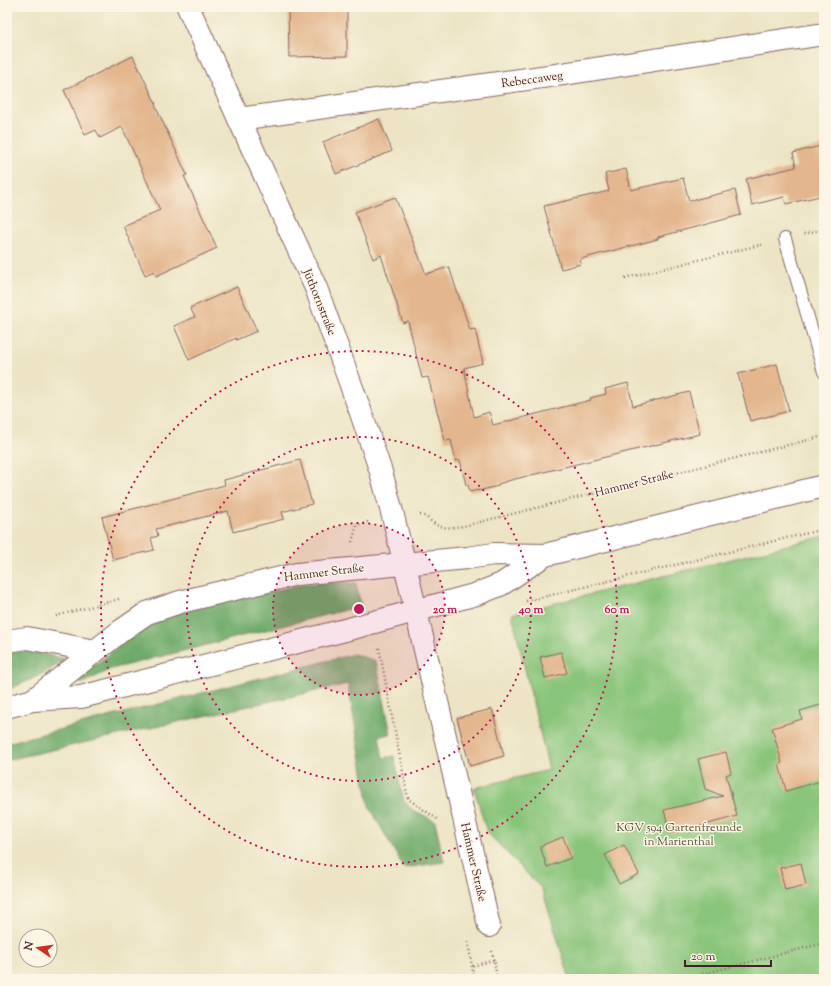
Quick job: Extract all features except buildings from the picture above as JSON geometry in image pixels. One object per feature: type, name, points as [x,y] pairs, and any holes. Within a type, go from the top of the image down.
[{"type":"street","name":"Jüthornstraße","points":[[188,7],[316,288],[362,413],[381,472],[416,611]]},
{"type":"street","name":"Rebeccaweg","points":[[239,120],[556,75],[824,34]]},
{"type":"street","name":"Hammer Straße","points":[[33,700],[122,630],[147,614],[180,602],[297,574],[494,554],[545,555],[824,486]]},
{"type":"street","name":"Hammer Straße","points":[[7,707],[33,700],[81,697],[342,631],[477,594],[502,584],[545,555]]},
{"type":"street","name":"Hammer Straße","points":[[416,611],[489,926]]},
{"type":"street","points":[[7,641],[18,638],[32,639],[95,651]]},
{"type":"lane","points":[[785,239],[824,372]]},
{"type":"path","points":[[625,278],[824,229]]},
{"type":"path","name":"Hammer Straße","points":[[423,515],[437,525],[446,528],[464,526],[824,436]]},
{"type":"path","points":[[522,602],[824,529]]},
{"type":"path","points":[[379,649],[423,637]]},
{"type":"path","points":[[385,682],[408,799],[439,820]]},
{"type":"path","points":[[467,937],[474,979]]},
{"type":"path","points":[[683,979],[824,944]]},
{"type":"path","points":[[473,966],[494,960],[497,979]]},
{"type":"green space","name":"KGV 594 Gartenfreunde in Marienthal","points":[[824,536],[824,979],[570,979],[542,889],[487,832],[474,788],[549,770],[512,614]]},
{"type":"green space","points":[[356,583],[361,606],[111,669],[83,683],[79,683],[78,681],[79,678],[133,635],[150,624],[169,615],[304,584]]},
{"type":"green space","points":[[25,651],[66,659],[45,673],[7,690],[7,653]]},
{"type":"green space","points":[[354,654],[376,661],[391,734],[379,736],[383,758],[394,756],[404,801],[411,809],[435,821],[444,862],[404,868],[369,806],[348,684],[7,760],[7,743]]}]
